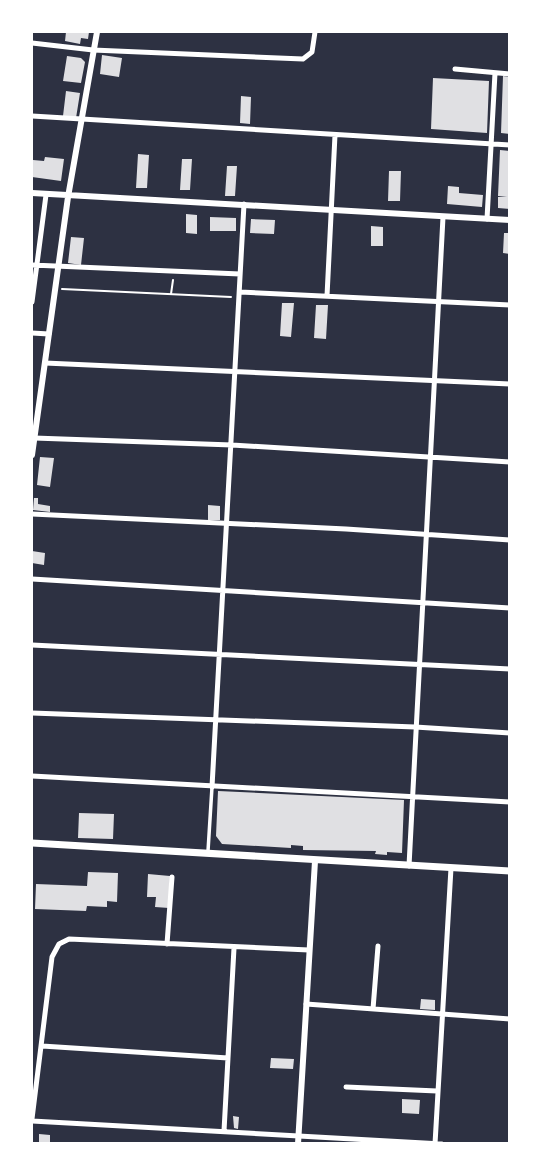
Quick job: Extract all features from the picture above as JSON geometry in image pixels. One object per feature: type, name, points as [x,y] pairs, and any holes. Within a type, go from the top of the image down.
[{"type":"main road","points":[[32,844],[509,871]]},
{"type":"street","points":[[32,455],[35,400],[45,363],[68,197],[97,32]]},
{"type":"street","points":[[32,43],[93,50],[303,59],[309,56],[314,47],[315,32]]},
{"type":"street","points":[[455,69],[509,74]]},
{"type":"street","points":[[487,219],[495,74]]},
{"type":"street","points":[[32,116],[509,145]]},
{"type":"street","points":[[327,296],[335,135]]},
{"type":"street","points":[[32,193],[509,220]]},
{"type":"street","points":[[32,302],[34,265],[46,195]]},
{"type":"street","points":[[208,854],[244,204]]},
{"type":"street","points":[[409,866],[443,217]]},
{"type":"street","points":[[34,265],[240,274]]},
{"type":"street","points":[[239,295],[327,296],[509,305]]},
{"type":"street","points":[[32,333],[49,334]]},
{"type":"street","points":[[45,363],[509,384]]},
{"type":"street","points":[[34,438],[232,445],[509,462]]},
{"type":"street","points":[[32,514],[509,540]]},
{"type":"street","points":[[32,579],[509,608]]},
{"type":"street","points":[[32,645],[509,669]]},
{"type":"street","points":[[32,713],[509,733]]},
{"type":"street","points":[[32,776],[509,802]]},
{"type":"street","points":[[298,1139],[315,860]]},
{"type":"street","points":[[435,1143],[451,869]]},
{"type":"street","points":[[167,944],[172,877]]},
{"type":"street","points":[[309,950],[69,939],[59,944],[52,957],[32,1120],[225,1131],[298,1139],[442,1143]]},
{"type":"street","points":[[373,1009],[378,946]]},
{"type":"street","points":[[225,1131],[234,948]]},
{"type":"street","points":[[306,1004],[509,1019]]},
{"type":"street","points":[[42,1046],[228,1058]]},
{"type":"street","points":[[346,1087],[437,1091]]},
{"type":"path","points":[[171,294],[174,272]]},
{"type":"path","points":[[55,289],[239,295]]},
{"type":"building","points":[[66,32],[89,32],[88,39],[81,38],[80,44],[65,41]]},
{"type":"building","points":[[102,55],[122,58],[119,77],[100,74]]},
{"type":"building","points":[[67,56],[81,58],[85,62],[81,83],[63,81]]},
{"type":"building","points":[[503,76],[510,77],[510,134],[501,133]]},
{"type":"building","points":[[433,78],[489,81],[487,133],[431,129]]},
{"type":"building","points":[[66,91],[80,93],[76,118],[63,116]]},
{"type":"building","points":[[241,96],[251,97],[250,124],[240,123]]},
{"type":"building","points":[[500,150],[510,151],[510,209],[498,208],[498,197],[507,197],[498,196]]},
{"type":"building","points":[[138,154],[149,155],[147,188],[136,188]]},
{"type":"building","points":[[45,157],[64,159],[61,181],[32,177],[33,160],[44,161]]},
{"type":"building","points":[[182,159],[192,159],[190,190],[180,190]]},
{"type":"building","points":[[227,166],[237,166],[235,196],[225,196]]},
{"type":"building","points":[[389,171],[401,171],[400,201],[388,201]]},
{"type":"building","points":[[448,186],[459,187],[459,193],[483,195],[482,207],[447,204]]},
{"type":"building","points":[[186,214],[197,215],[197,234],[186,233]]},
{"type":"building","points":[[210,217],[236,218],[236,231],[210,231]]},
{"type":"building","points":[[251,219],[275,220],[274,234],[250,233]]},
{"type":"building","points":[[371,226],[383,227],[383,246],[371,246]]},
{"type":"building","points":[[504,233],[510,233],[510,254],[503,253]]},
{"type":"building","points":[[71,237],[84,238],[81,265],[68,263]]},
{"type":"building","points":[[282,303],[294,303],[291,337],[280,336]]},
{"type":"building","points":[[316,305],[328,305],[326,339],[314,338]]},
{"type":"building","points":[[40,457],[54,458],[50,487],[37,485]]},
{"type":"building","points":[[34,498],[38,498],[38,504],[50,506],[50,512],[33,510]]},
{"type":"building","points":[[208,505],[220,506],[220,520],[208,520]]},
{"type":"building","points":[[32,551],[45,553],[44,565],[32,563]]},
{"type":"building","points":[[218,791],[404,800],[402,853],[387,852],[387,855],[375,854],[376,851],[303,850],[303,846],[291,845],[291,848],[222,844],[216,836]]},
{"type":"building","points":[[79,813],[114,814],[113,839],[78,838]]},
{"type":"building","points":[[88,872],[118,873],[117,902],[107,901],[107,907],[87,906],[86,911],[35,909],[36,884],[87,886]]},
{"type":"building","points":[[148,874],[170,876],[169,908],[155,907],[156,897],[147,897]]},
{"type":"building","points":[[421,999],[435,1000],[435,1010],[420,1009]]},
{"type":"building","points":[[271,1058],[294,1059],[293,1069],[270,1068]]},
{"type":"building","points":[[402,1099],[420,1100],[419,1114],[402,1113]]},
{"type":"building","points":[[233,1116],[239,1117],[238,1129],[234,1128]]},
{"type":"building","points":[[39,1134],[50,1135],[50,1144],[39,1144]]}]
